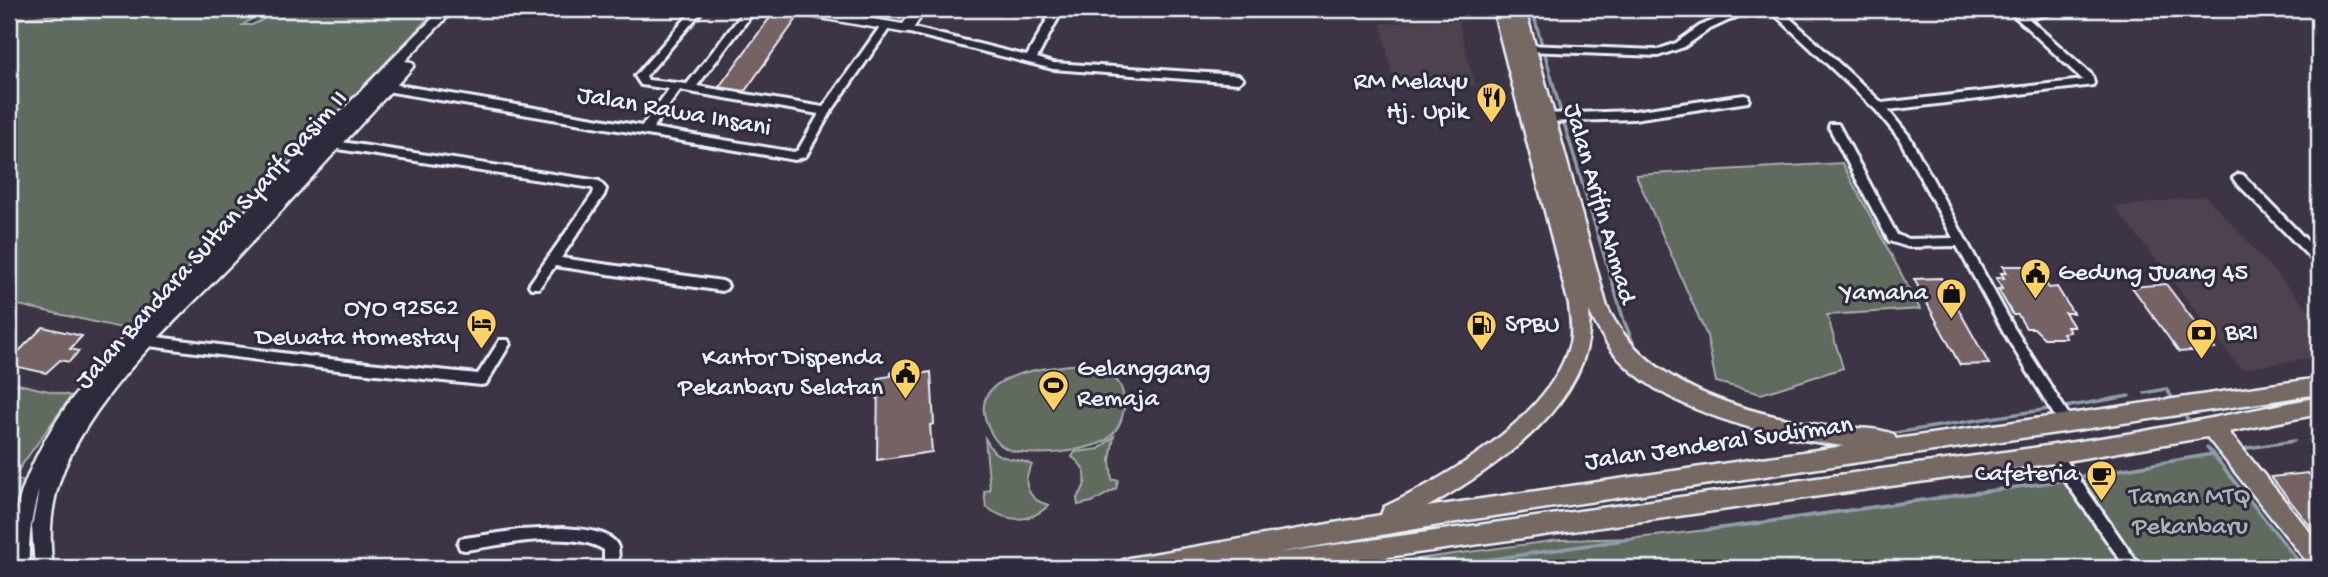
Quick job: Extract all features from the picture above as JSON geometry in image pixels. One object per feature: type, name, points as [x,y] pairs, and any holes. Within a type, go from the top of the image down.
[{"type":"main road","name":"Jalan Arifin Ahmad","points":[[1365,526],[1422,501],[1471,469],[1528,423],[1561,386],[1578,351],[1581,330],[1579,305],[1501,9]]},
{"type":"main road","name":"Jalan Arifin Ahmad","points":[[1517,9],[1597,307],[1616,341],[1643,369],[1672,388],[1702,402],[1820,433],[1877,440],[1957,440]]},
{"type":"main road","name":"Jalan Jenderal Sudirman","points":[[1129,568],[1365,526],[2319,386]]},
{"type":"main road","name":"Jalan Jenderal Sudirman","points":[[1242,568],[1675,505],[2054,454],[2140,441],[2319,406]]},
{"type":"main road","points":[[2211,426],[2319,560]]},
{"type":"main road","points":[[1665,481],[1675,505]]},
{"type":"main road","points":[[1627,487],[1638,511]]},
{"type":"street","points":[[699,9],[640,76],[645,83],[826,111]]},
{"type":"street","points":[[690,88],[751,9]]},
{"type":"street","points":[[792,9],[836,13],[1053,66],[1238,79]]},
{"type":"street","points":[[906,29],[920,9]]},
{"type":"street","points":[[1031,59],[1058,9]]},
{"type":"street","points":[[1527,48],[1658,53],[1680,45],[1704,27],[1748,9]]},
{"type":"street","points":[[1774,9],[1880,107],[1911,149],[2010,332],[2067,424]]},
{"type":"street","points":[[1880,107],[2089,83],[2088,77],[2012,9]]},
{"type":"street","points":[[2022,17],[2056,9]]},
{"type":"street","name":"Jalan Bandara Sultan Syarif Qasim II","points":[[20,568],[20,522],[36,474],[61,427],[95,380],[335,145],[451,11]]},
{"type":"street","name":"Jalan Bandara Sultan Syarif Qasim II","points":[[44,568],[41,557],[43,515],[54,472],[89,413],[208,269],[451,11]]},
{"type":"street","name":"Jalan Rawa Insani","points":[[386,87],[795,156],[802,153],[826,111],[886,26]]},
{"type":"street","points":[[645,131],[677,86]]},
{"type":"street","points":[[1545,118],[1634,115],[1744,99]]},
{"type":"street","points":[[1834,127],[1893,238],[1909,243],[1959,242]]},
{"type":"street","points":[[335,145],[595,184],[600,189],[598,195],[535,285]]},
{"type":"street","points":[[2239,177],[2319,260]]},
{"type":"street","points":[[552,261],[722,286]]},
{"type":"street","points":[[149,341],[329,365],[481,380],[504,344]]},
{"type":"street","points":[[2054,454],[2134,568]]},
{"type":"street","points":[[465,544],[543,534],[600,540],[611,547],[611,568]]},
{"type":"shaded area","points":[[1458,21],[1475,86],[1395,88],[1381,24]]},
{"type":"shaded area","points":[[2206,196],[2319,321],[2319,357],[2241,369],[2115,207]]},
{"type":"green space","points":[[80,9],[266,9],[243,25],[252,25],[284,9],[437,9],[130,330],[9,303],[9,20],[78,12]]},
{"type":"green space","points":[[1842,163],[1920,309],[1827,315],[1843,368],[1761,394],[1716,382],[1707,336],[1636,175]]},
{"type":"green space","name":"Gelanggang Remaja","points":[[1080,364],[1110,375],[1122,390],[1124,409],[1113,434],[1089,447],[1048,453],[1013,451],[996,440],[988,426],[984,408],[988,394],[998,384],[1030,371]]},
{"type":"green space","points":[[9,382],[71,396],[12,479],[28,481],[13,559],[15,568],[9,568]]},
{"type":"green space","points":[[1114,436],[1110,460],[1112,480],[1118,480],[1116,489],[1092,502],[1078,505],[1077,498],[1084,487],[1085,476],[1081,466],[1072,457],[1075,452],[1099,449]]},
{"type":"green space","points":[[985,438],[999,455],[1032,465],[1027,478],[1028,490],[1036,500],[1049,505],[1034,515],[1018,519],[1002,516],[986,507],[984,491],[990,490]]},
{"type":"green space","name":"Taman MTQ Pekanbaru","points":[[2213,454],[2304,568],[1350,568],[1559,540],[1637,538],[1751,525],[2056,482]]},
{"type":"building","points":[[774,12],[798,17],[745,91],[719,87]]},
{"type":"building","name":"Gedung Juang 45","points":[[2003,266],[2024,266],[2028,272],[2042,277],[2049,288],[2057,287],[2073,313],[2065,313],[2074,327],[2067,327],[2070,332],[2063,333],[2066,338],[2044,338],[2034,328],[2026,328],[2018,315],[2013,315],[1998,289],[2002,289],[1996,278],[2004,278],[2001,273],[2007,273]]},
{"type":"building","name":"Yamaha","points":[[1941,278],[1989,364],[1960,365],[1914,279]]},
{"type":"building","points":[[2166,284],[2215,349],[2179,352],[2132,287]]},
{"type":"building","points":[[43,327],[82,336],[70,349],[79,351],[69,362],[60,360],[46,373],[9,365],[9,361]]},
{"type":"building","name":"Kantor Dispenda Pekanbaru Selatan","points":[[918,367],[919,374],[931,372],[934,424],[930,425],[932,452],[877,460],[878,378],[891,376],[891,372]]},
{"type":"building","points":[[2308,473],[2319,486],[2319,537],[2271,477]]},
{"type":"waterway","points":[[1532,9],[1542,45]]},
{"type":"waterway","points":[[1545,54],[1561,113]]},
{"type":"waterway","points":[[1564,123],[1624,321],[1634,345],[1643,355]]},
{"type":"waterway","points":[[2145,393],[2166,389],[2174,400]]},
{"type":"waterway","points":[[2065,407],[2129,396]]},
{"type":"waterway","points":[[1888,434],[2049,409]]},
{"type":"waterway","points":[[2183,413],[2192,426]]},
{"type":"waterway","points":[[2310,440],[2319,438]]},
{"type":"waterway","points":[[2241,449],[2294,441]]},
{"type":"waterway","points":[[2207,447],[2213,454]]},
{"type":"waterway","points":[[2076,477],[2213,454]]},
{"type":"waterway","points":[[2213,454],[2304,568]]},
{"type":"waterway","points":[[1706,530],[2060,481]]},
{"type":"waterway","points":[[1431,568],[1637,538]]},
{"type":"place","name":"RM Melayu Hj. Upik","points":[[1491,125]]},
{"type":"place","name":"Gedung Juang 45","points":[[2035,301]]},
{"type":"place","name":"Yamaha","points":[[1951,321]]},
{"type":"place","name":"OYO 92562 Dewata Homestay","points":[[482,351]]},
{"type":"place","name":"SPBU","points":[[1482,353]]},
{"type":"place","name":"BRI","points":[[2202,361]]},
{"type":"place","name":"Kantor Dispenda Pekanbaru Selatan","points":[[906,401]]},
{"type":"place","name":"Gelanggang Remaja","points":[[1054,412]]},
{"type":"place","name":"Cafeteria","points":[[2101,502]]}]
